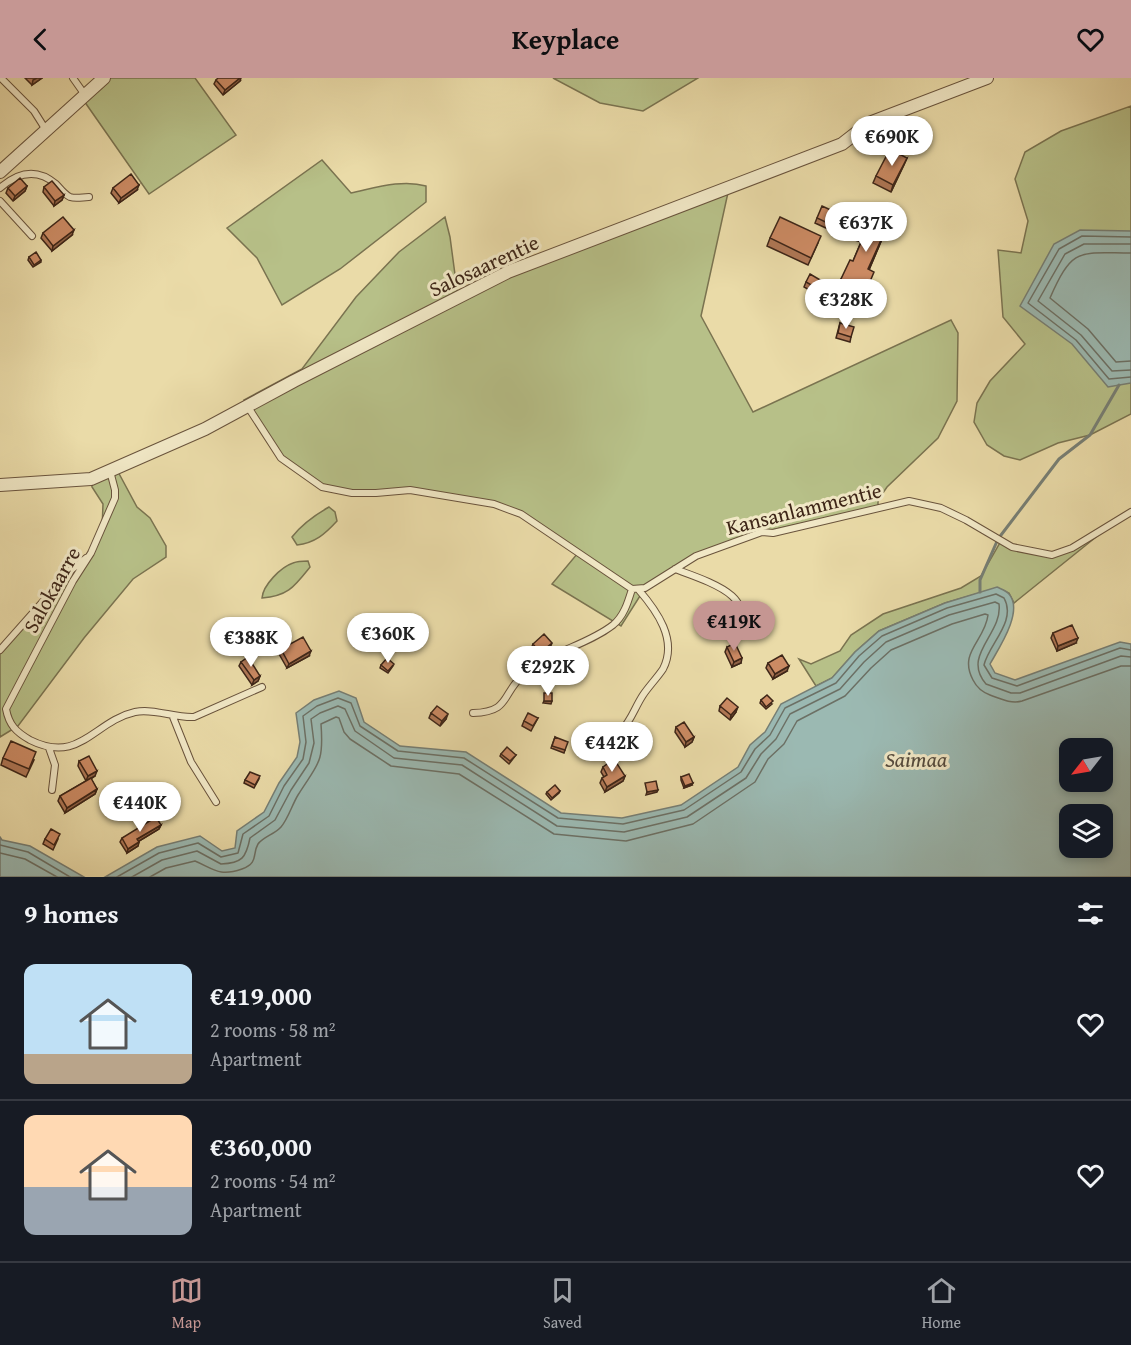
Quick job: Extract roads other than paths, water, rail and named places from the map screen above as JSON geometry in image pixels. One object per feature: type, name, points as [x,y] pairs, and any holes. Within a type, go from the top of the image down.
[{"type":"street","points":[[0,172],[104,78]]},
{"type":"street","name":"Salosaarentie","points":[[0,484],[91,478],[205,429],[508,272],[842,144],[869,123],[987,78]]},
{"type":"lane","points":[[1,78],[34,111],[47,130]]},
{"type":"lane","points":[[73,78],[85,95]]},
{"type":"lane","points":[[0,188],[18,175],[31,172],[47,176],[67,196],[89,197]]},
{"type":"lane","points":[[0,201],[32,236]]},
{"type":"lane","points":[[248,407],[281,458],[322,487],[352,493],[410,490],[494,504],[520,514],[635,589],[649,601],[667,634],[669,652],[662,669],[642,696],[626,727],[621,731],[609,734],[598,731],[580,732]]},
{"type":"lane","name":"Salokaarre","points":[[49,748],[23,736],[10,726],[6,709],[73,581],[91,553],[115,498],[110,470]]},
{"type":"lane","name":"Kansanlammentie","points":[[635,589],[645,588],[696,556],[762,532],[772,533],[909,501],[942,508],[1012,547],[1043,555],[1061,553],[1072,548],[1131,512]]},
{"type":"lane","points":[[0,650],[70,571],[91,553]]},
{"type":"lane","points":[[675,569],[695,576],[732,596],[751,634]]},
{"type":"lane","points":[[473,713],[492,711],[502,704],[511,687],[524,674],[550,656],[592,638],[614,624],[635,589]]},
{"type":"lane","points":[[52,790],[55,765],[49,748],[69,746],[124,716],[136,712],[147,711],[194,717],[262,687]]},
{"type":"lane","points":[[172,716],[191,762],[216,802]]},
{"type":"water","points":[[1080,230],[1131,231],[1131,383],[1108,387],[1072,344],[1020,306],[1054,244]]},
{"type":"water","name":"Saimaa","points":[[997,587],[1008,593],[1013,601],[1014,610],[1004,639],[990,664],[995,673],[1015,680],[1120,642],[1131,644],[1131,877],[105,877],[157,847],[200,836],[222,851],[235,848],[237,831],[264,812],[279,783],[297,757],[300,742],[296,713],[314,700],[339,691],[356,698],[364,722],[400,746],[466,752],[561,813],[622,818],[681,805],[738,767],[750,745],[765,732],[781,704],[832,678],[855,652],[879,631],[945,603]]},
{"type":"water","points":[[0,837],[2,840],[30,846],[84,877],[0,877]]},
{"type":"waterway","points":[[980,592],[980,580],[998,539],[1059,459],[1090,435],[1119,385]]}]
